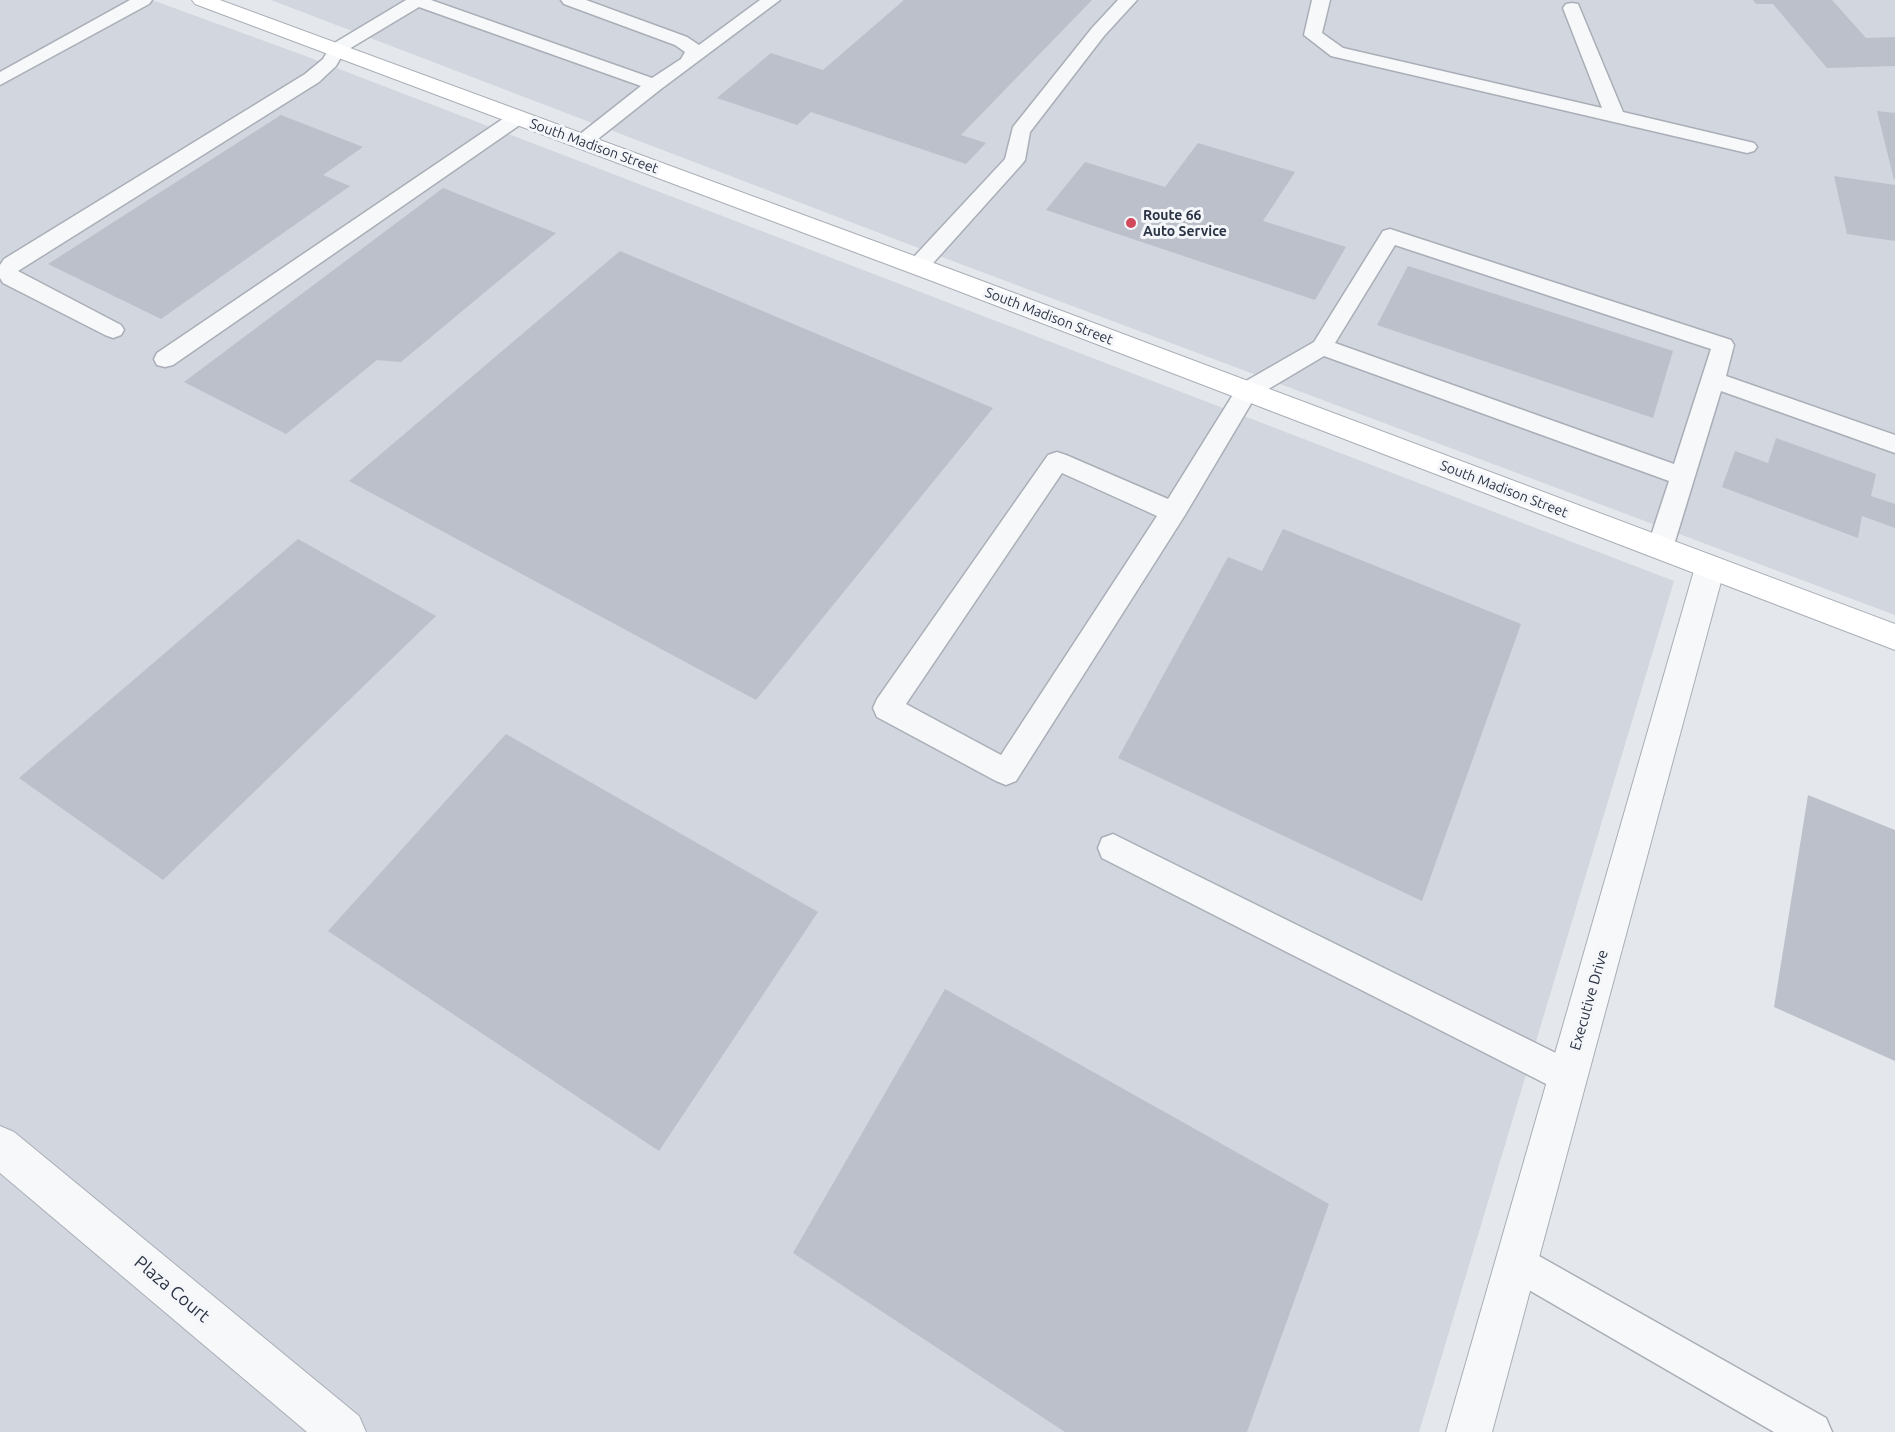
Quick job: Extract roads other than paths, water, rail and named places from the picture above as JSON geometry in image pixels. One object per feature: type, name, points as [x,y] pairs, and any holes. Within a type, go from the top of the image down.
[{"type":"street","name":"South Madison Street","points":[[211,1],[517,118],[918,266],[1895,637]]},
{"type":"street","name":"Executive Drive","points":[[1469,1432],[1710,567]]},
{"type":"street","name":"Plaza Court","points":[[0,1146],[343,1432]]},
{"type":"lane","points":[[0,79],[143,0]]},
{"type":"lane","points":[[112,330],[11,278],[7,271],[12,264],[312,78],[330,62],[337,49],[418,0],[654,85]]},
{"type":"lane","points":[[570,0],[681,41],[695,50],[688,62]]},
{"type":"lane","points":[[582,142],[654,85],[771,0]]},
{"type":"lane","points":[[918,266],[1015,160],[1020,130],[1098,32],[1128,0]]},
{"type":"lane","points":[[1321,0],[1313,35],[1337,52],[1747,147]]},
{"type":"lane","points":[[1572,8],[1615,117]]},
{"type":"lane","points":[[165,359],[517,118]]},
{"type":"lane","points":[[1173,512],[1057,460],[887,708],[1006,772],[1173,512],[1246,391],[1322,347],[1390,236],[1723,345],[1660,548]]},
{"type":"lane","points":[[1322,347],[1683,476]]},
{"type":"lane","points":[[1713,380],[1895,444]]},
{"type":"lane","points":[[1113,848],[1568,1077]]},
{"type":"lane","points":[[1516,1262],[1812,1432]]},
{"type":"place","name":"Route 66 Auto Service","points":[[1131,223]]}]
